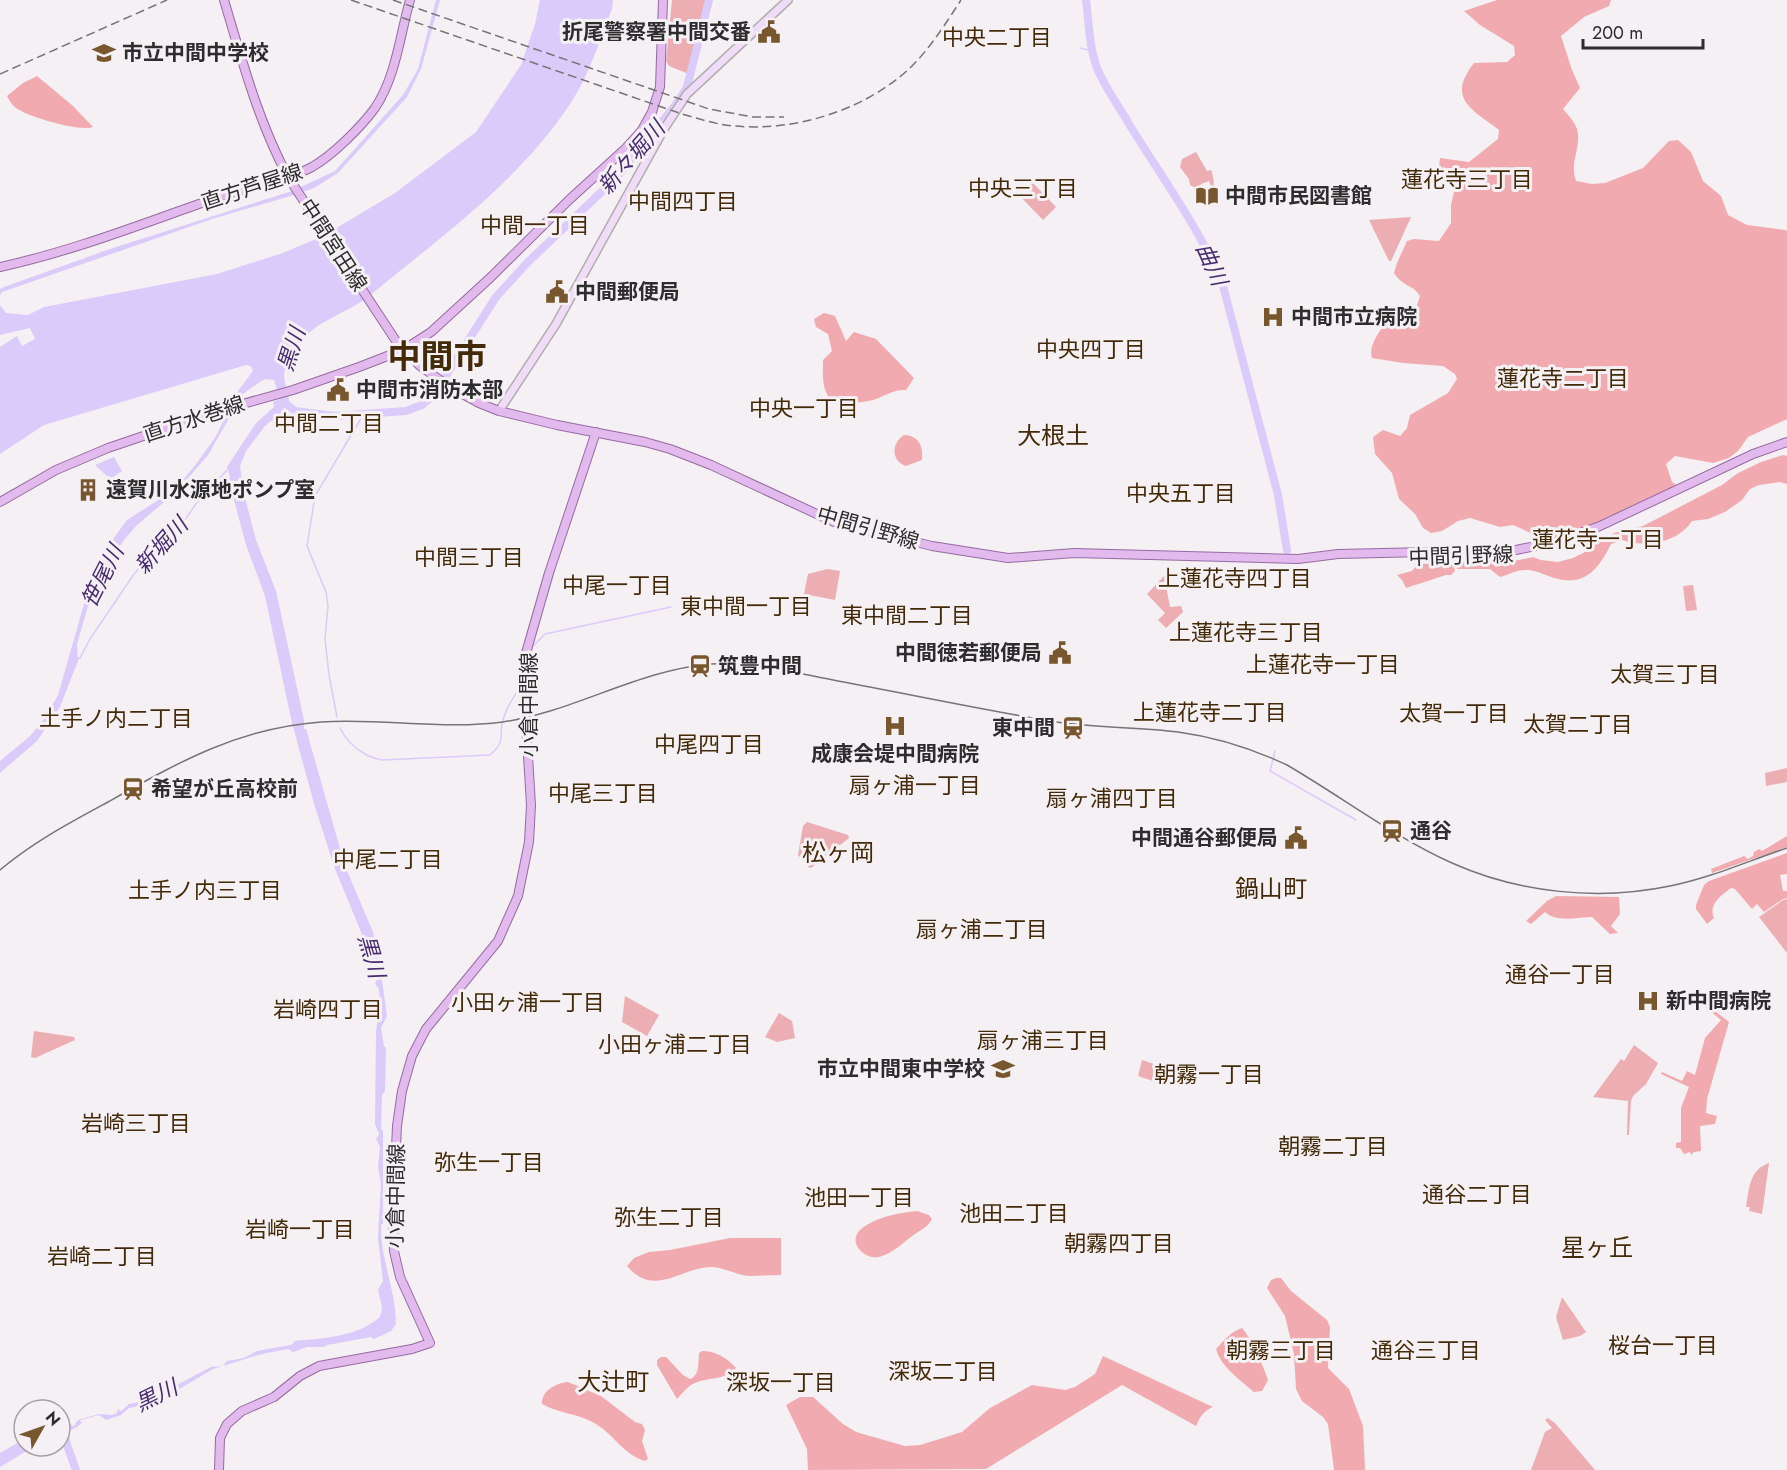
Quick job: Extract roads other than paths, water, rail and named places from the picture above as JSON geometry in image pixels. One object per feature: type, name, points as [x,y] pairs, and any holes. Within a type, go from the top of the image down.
[{"type":"main road","name":"中間宮田線","points":[[224,0],[257,106],[276,154],[289,179],[401,347]]},
{"type":"main road","name":"直方芦屋線","points":[[0,267],[109,236],[225,195],[289,179],[319,162],[337,147],[374,108],[383,95],[410,0]]},
{"type":"main road","name":"直方水巻線","points":[[0,502],[56,470],[108,448],[214,412],[293,390],[401,347],[431,332],[625,149],[642,130],[652,112],[660,87],[663,0]]},
{"type":"main road","points":[[499,411],[556,324],[664,129],[693,87],[788,0]]},
{"type":"main road","name":"中間引野線","points":[[401,347],[420,366],[450,387],[499,411],[645,442],[688,455],[834,522],[932,546],[991,557],[1008,558],[1074,553],[1282,559],[1516,550],[1559,541],[1600,526],[1753,454],[1787,441]]},
{"type":"main road","name":"小倉中間線","points":[[219,1470],[220,1437],[227,1424],[242,1411],[274,1397],[300,1376],[319,1366],[412,1349],[430,1343],[400,1277],[394,1251],[393,1215],[397,1126],[402,1091],[412,1056],[426,1029],[498,941],[513,910],[522,880],[529,842],[531,805],[525,698],[526,653],[549,573],[596,432]]},
{"type":"main road","name":"中間引野線","points":[[1330,556],[1338,559],[1495,557],[1547,549],[1601,531],[1753,459],[1787,447]]},
{"type":"water","points":[[436,0],[440,0],[421,69],[407,97],[338,173],[314,188],[212,219],[2,292],[0,295],[0,289],[4,287],[110,249],[292,191],[335,171],[403,95],[418,69]]},
{"type":"water","name":"黒川","points":[[540,0],[613,0],[612,9],[584,79],[572,101],[551,130],[504,182],[452,229],[362,301],[321,324],[307,335],[284,374],[289,400],[281,413],[265,426],[246,451],[240,466],[244,494],[256,540],[276,591],[304,729],[306,729],[345,866],[373,932],[378,952],[387,1016],[381,1028],[386,1048],[381,1129],[383,1131],[383,1224],[381,1224],[381,1237],[394,1299],[396,1324],[391,1331],[374,1339],[371,1337],[324,1347],[307,1347],[293,1352],[288,1349],[223,1366],[227,1361],[244,1358],[257,1351],[290,1345],[294,1341],[338,1336],[360,1329],[380,1317],[382,1307],[378,1290],[383,1281],[378,1238],[381,1184],[378,1166],[380,1147],[376,1139],[379,1134],[375,1124],[379,989],[375,984],[377,979],[372,974],[361,932],[335,869],[315,807],[292,723],[265,596],[246,545],[227,467],[256,423],[274,407],[273,402],[280,399],[274,380],[261,381],[243,394],[208,455],[176,492],[137,525],[124,540],[101,577],[98,588],[95,588],[94,596],[88,606],[77,644],[78,661],[60,707],[37,741],[0,773],[0,761],[30,736],[45,718],[58,695],[90,583],[103,560],[105,550],[127,520],[163,497],[182,481],[197,463],[216,436],[238,391],[253,371],[251,366],[246,365],[44,425],[0,454],[0,347],[17,336],[22,346],[35,339],[30,328],[0,335],[0,305],[6,313],[28,315],[44,307],[217,274],[283,253],[323,236],[395,193],[476,132],[521,65],[535,24]]},
{"type":"water","points":[[114,457],[122,471],[110,479],[95,465]]},
{"type":"water","points":[[223,1366],[213,1369],[176,1391],[144,1405],[129,1408],[121,1415],[106,1420],[99,1415],[81,1420],[80,1422],[83,1422],[72,1429],[72,1426],[78,1420],[99,1414],[112,1415],[117,1413],[118,1409],[121,1411],[129,1404],[148,1400],[211,1367]]},
{"type":"water","points":[[12,1446],[12,1458],[15,1458],[0,1467],[0,1453]]},
{"type":"waterway","name":"新々堀川","points":[[285,403],[295,411],[334,416],[406,411],[422,405],[433,396],[496,297],[527,263],[617,177],[677,103],[687,87],[709,0]]},
{"type":"waterway","name":"曲川","points":[[1086,0],[1092,51],[1100,75],[1190,221],[1222,282],[1278,495],[1287,550]]},
{"type":"waterway","points":[[1080,48],[1092,51]]},
{"type":"waterway","points":[[337,717],[325,639],[328,606],[326,592],[307,546],[315,496],[363,415]]},
{"type":"waterway","name":"新堀川","points":[[76,659],[80,658],[90,639],[134,574],[174,529],[185,520],[195,505],[227,470]]},
{"type":"waterway","points":[[530,672],[532,647],[545,634],[671,607]]},
{"type":"waterway","points":[[340,728],[357,749],[382,760],[490,755],[499,745],[506,712],[522,684]]},
{"type":"waterway","points":[[1275,751],[1270,771],[1356,820]]},
{"type":"waterway","points":[[72,1458],[76,1470]]},
{"type":"tram line","points":[[0,870],[52,833],[160,773],[210,749],[263,731],[321,722],[344,721],[458,725],[503,722],[556,709],[658,674],[711,664],[743,664],[774,668],[1050,721],[1178,732],[1220,740],[1287,765],[1389,829],[1452,863],[1504,881],[1531,887],[1587,893],[1643,891],[1700,879],[1787,848]]},
{"type":"railway","points":[[0,74],[167,0]]},
{"type":"railway","points":[[351,0],[682,114],[708,122],[758,127],[806,121],[853,105],[874,94],[894,81],[919,59],[961,0]]},
{"type":"railway","points":[[393,0],[709,109],[753,117],[784,117]]},
{"type":"place","name":"折尾警察署中間交番","points":[[769,32]]},
{"type":"place","name":"市立中間中学校","points":[[104,53]]},
{"type":"place","name":"中間市民図書館","points":[[1207,196]]},
{"type":"place","name":"中間郵便局","points":[[557,292]]},
{"type":"place","name":"中間市立病院","points":[[1273,317]]},
{"type":"place","name":"中間市消防本部","points":[[338,390]]},
{"type":"place","name":"遠賀川水源地ポンプ室","points":[[88,490]]},
{"type":"place","name":"中間徳若郵便局","points":[[1060,653]]},
{"type":"place","name":"筑豊中間","points":[[700,666]]},
{"type":"place","name":"成康会堤中間病院","points":[[895,726]]},
{"type":"place","name":"東中間","points":[[1073,728]]},
{"type":"place","name":"希望が丘高校前","points":[[133,789]]},
{"type":"place","name":"通谷","points":[[1392,831]]},
{"type":"place","name":"中間通谷郵便局","points":[[1296,838]]},
{"type":"place","name":"新中間病院","points":[[1648,1001]]},
{"type":"place","name":"市立中間東中学校","points":[[1003,1069]]},
{"type":"district","name":"中央二丁目","points":[[997,37]]},
{"type":"district","name":"蓮花寺三丁目","points":[[1467,179]]},
{"type":"district","name":"中央三丁目","points":[[1023,188]]},
{"type":"district","name":"中間四丁目","points":[[683,201]]},
{"type":"district","name":"中間一丁目","points":[[535,225]]},
{"type":"district","name":"中央四丁目","points":[[1091,349]]},
{"type":"district","name":"中間市","points":[[437,356]]},
{"type":"district","name":"蓮花寺二丁目","points":[[1563,378]]},
{"type":"district","name":"中央一丁目","points":[[804,408]]},
{"type":"district","name":"中間二丁目","points":[[329,423]]},
{"type":"district","name":"大根土","points":[[1053,436]]},
{"type":"district","name":"中央五丁目","points":[[1181,493]]},
{"type":"district","name":"蓮花寺一丁目","points":[[1598,539]]},
{"type":"district","name":"中間三丁目","points":[[469,557]]},
{"type":"district","name":"上蓮花寺四丁目","points":[[1235,578]]},
{"type":"district","name":"中尾一丁目","points":[[617,585]]},
{"type":"district","name":"東中間一丁目","points":[[746,606]]},
{"type":"district","name":"東中間二丁目","points":[[907,615]]},
{"type":"district","name":"上蓮花寺三丁目","points":[[1246,632]]},
{"type":"district","name":"上蓮花寺一丁目","points":[[1323,664]]},
{"type":"district","name":"太賀三丁目","points":[[1665,674]]},
{"type":"district","name":"上蓮花寺二丁目","points":[[1210,712]]},
{"type":"district","name":"太賀一丁目","points":[[1454,713]]},
{"type":"district","name":"土手ノ内二丁目","points":[[116,718]]},
{"type":"district","name":"太賀二丁目","points":[[1578,724]]},
{"type":"district","name":"中尾四丁目","points":[[709,744]]},
{"type":"district","name":"扇ヶ浦一丁目","points":[[915,785]]},
{"type":"district","name":"中尾三丁目","points":[[603,793]]},
{"type":"district","name":"扇ヶ浦四丁目","points":[[1112,798]]},
{"type":"district","name":"松ヶ岡","points":[[838,853]]},
{"type":"district","name":"中尾二丁目","points":[[388,859]]},
{"type":"district","name":"鍋山町","points":[[1271,889]]},
{"type":"district","name":"土手ノ内三丁目","points":[[205,890]]},
{"type":"district","name":"扇ヶ浦二丁目","points":[[982,929]]},
{"type":"district","name":"通谷一丁目","points":[[1560,974]]},
{"type":"district","name":"小田ヶ浦一丁目","points":[[528,1002]]},
{"type":"district","name":"岩崎四丁目","points":[[328,1009]]},
{"type":"district","name":"扇ヶ浦三丁目","points":[[1043,1040]]},
{"type":"district","name":"小田ヶ浦二丁目","points":[[675,1044]]},
{"type":"district","name":"朝霧一丁目","points":[[1209,1074]]},
{"type":"district","name":"岩崎三丁目","points":[[136,1123]]},
{"type":"district","name":"朝霧二丁目","points":[[1333,1146]]},
{"type":"district","name":"弥生一丁目","points":[[489,1162]]},
{"type":"district","name":"通谷二丁目","points":[[1477,1194]]},
{"type":"district","name":"池田一丁目","points":[[859,1197]]},
{"type":"district","name":"池田二丁目","points":[[1014,1213]]},
{"type":"district","name":"弥生二丁目","points":[[669,1217]]},
{"type":"district","name":"岩崎一丁目","points":[[300,1229]]},
{"type":"district","name":"朝霧四丁目","points":[[1119,1243]]},
{"type":"district","name":"星ヶ丘","points":[[1597,1248]]},
{"type":"district","name":"岩崎二丁目","points":[[102,1256]]},
{"type":"district","name":"桜台一丁目","points":[[1663,1345]]},
{"type":"district","name":"朝霧三丁目","points":[[1281,1350]]},
{"type":"district","name":"通谷三丁目","points":[[1426,1350]]},
{"type":"district","name":"深坂二丁目","points":[[943,1371]]},
{"type":"district","name":"大辻町","points":[[613,1382]]},
{"type":"district","name":"深坂一丁目","points":[[781,1382]]},
{"type":"water label","name":"笹尾川","points":[[102,576]]}]
